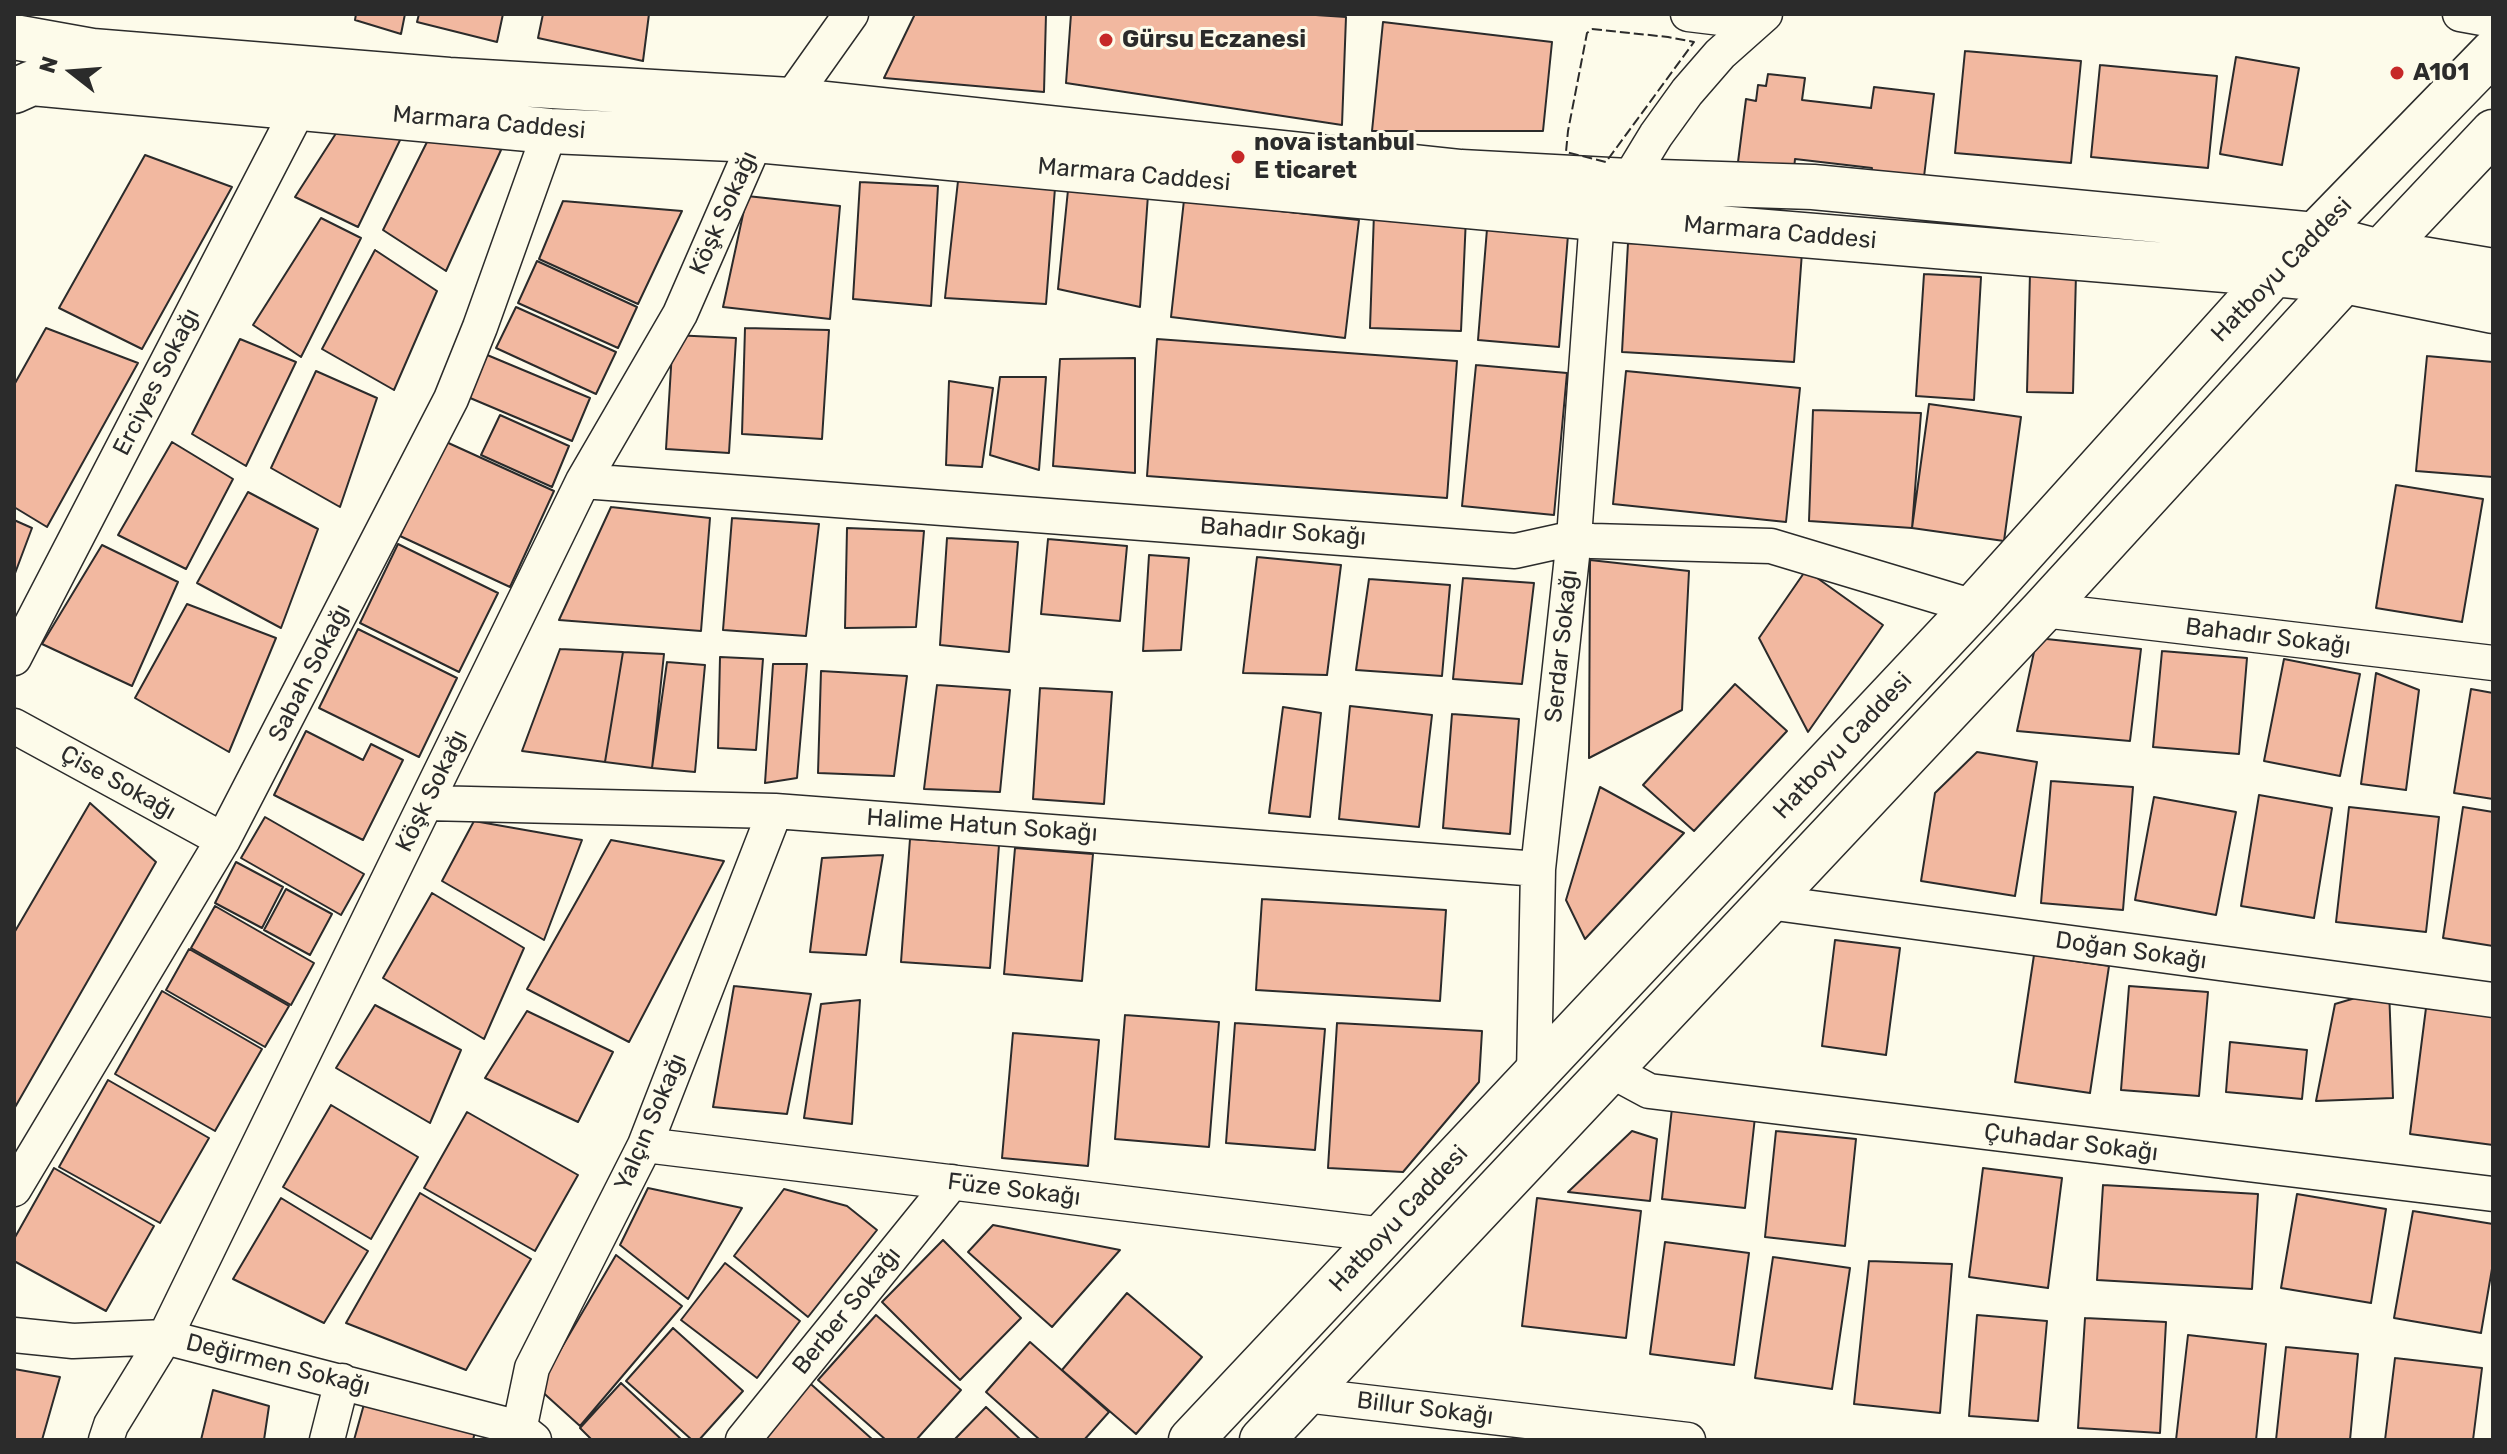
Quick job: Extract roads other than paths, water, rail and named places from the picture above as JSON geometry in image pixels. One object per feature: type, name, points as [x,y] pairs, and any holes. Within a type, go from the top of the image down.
[{"type":"street","points":[[756,140],[790,100],[851,14]]},
{"type":"street","points":[[1688,14],[1760,18]]},
{"type":"street","points":[[2460,14],[2493,20]]},
{"type":"street","points":[[1597,218],[1628,181],[1687,92],[1720,54],[1760,18]]},
{"type":"street","name":"Marmara Caddesi","points":[[14,37],[92,51],[449,80],[790,100],[1461,172],[1813,187],[2315,235],[2380,252],[2493,271]]},
{"type":"street","name":"Hatboyu Caddesi","points":[[1191,1440],[1974,607],[2274,274],[2493,52]]},
{"type":"street","name":"Marmara Caddesi","points":[[14,91],[32,83],[550,131],[756,140],[1597,218],[2274,274],[2344,281],[2493,311]]},
{"type":"street","name":"Erciyes Sokağı","points":[[14,658],[300,106]]},
{"type":"street","name":"Sabah Sokağı","points":[[14,1189],[223,840],[451,399],[550,131]]},
{"type":"street","points":[[1262,1440],[2043,610],[2344,281],[2380,252],[2493,132]]},
{"type":"street","name":"Köşk Sokağı","points":[[106,1440],[111,1425],[165,1337],[583,481],[680,314],[756,140]]},
{"type":"street","name":"Serdar Sokağı","points":[[1534,1075],[1538,869],[1574,538],[1597,218]]},
{"type":"street","name":"Bahadır Sokağı","points":[[583,481],[1515,551],[1574,538],[1771,546],[1974,607]]},
{"type":"street","points":[[1974,607],[2043,610]]},
{"type":"street","name":"Bahadır Sokağı","points":[[2043,610],[2493,663]]},
{"type":"street","name":"Çise Sokağı","points":[[14,726],[223,840]]},
{"type":"street","name":"Halime Hatun Sokağı","points":[[426,803],[775,811],[1538,869]]},
{"type":"street","name":"Yalçın Sokağı","points":[[523,1436],[532,1368],[645,1145],[775,811]]},
{"type":"street","name":"Doğan Sokağı","points":[[1768,902],[2493,1000]]},
{"type":"street","name":"Çuhadar Sokağı","points":[[1610,1070],[1649,1091],[2493,1194]]},
{"type":"street","points":[[1534,1075],[1576,1106]]},
{"type":"street","name":"Füze Sokağı","points":[[645,1145],[1384,1235]]},
{"type":"street","name":"Berber Sokağı","points":[[743,1440],[952,1182]]},
{"type":"street","name":"Değirmen Sokağı","points":[[14,1335],[73,1341],[165,1337],[342,1381],[523,1436]]},
{"type":"street","points":[[327,1440],[342,1381]]},
{"type":"street","name":"Billur Sokağı","points":[[1305,1395],[1688,1440]]},
{"type":"place","name":"Gürsu Eczanesi","points":[[1106,40]]},
{"type":"place","name":"A101","points":[[2397,73]]},
{"type":"place","name":"nova istanbul E ticaret","points":[[1238,157]]}]
